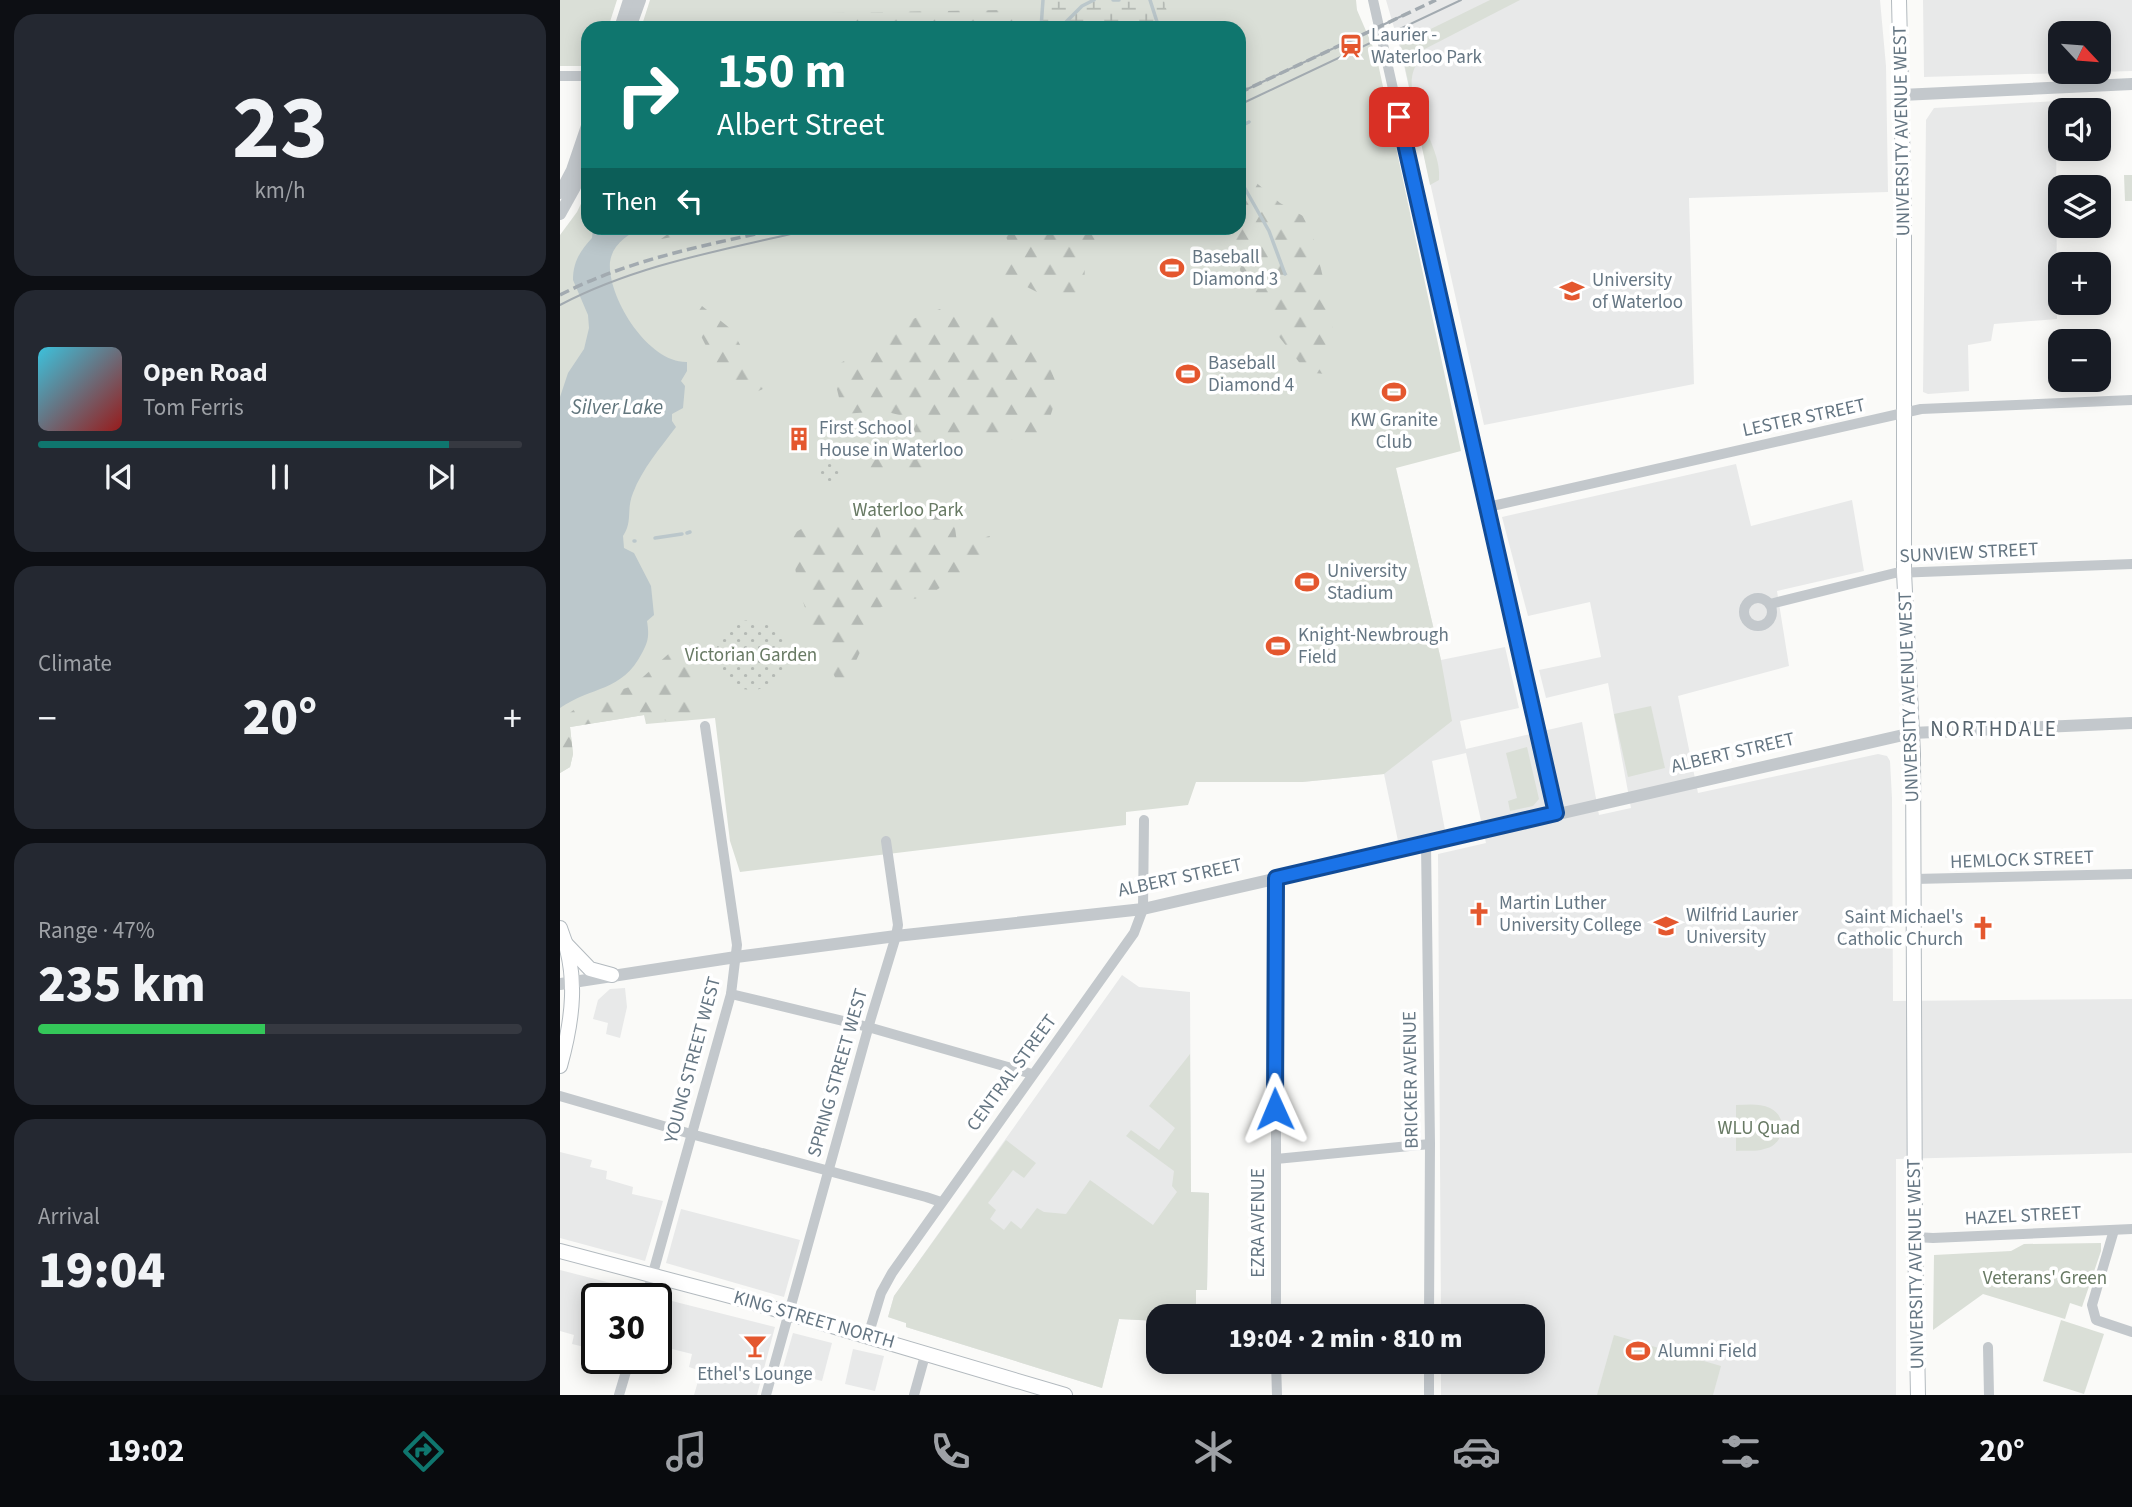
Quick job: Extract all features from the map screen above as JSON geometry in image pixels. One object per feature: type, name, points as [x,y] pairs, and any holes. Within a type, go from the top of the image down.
[{"type":"main road","name":"UNIVERSITY AVENUE WEST","points":[[1899,0],[1902,94],[1904,572],[1912,733],[1914,879],[1918,1395]]},
{"type":"main road","points":[[560,928],[566,943],[570,1026],[560,1066]]},
{"type":"main road","points":[[560,968],[566,943]]},
{"type":"main road","points":[[566,943],[590,969],[612,975]]},
{"type":"main road","name":"KING STREET NORTH","points":[[560,1251],[926,1352],[1065,1395]]},
{"type":"street","points":[[622,21],[629,0]]},
{"type":"street","points":[[632,21],[640,0]]},
{"type":"street","points":[[1373,0],[1556,813]]},
{"type":"street","points":[[560,76],[581,76]]},
{"type":"street","points":[[1902,94],[2132,84]]},
{"type":"street","points":[[560,193],[572,170],[581,143]]},
{"type":"street","points":[[560,214],[581,173]]},
{"type":"street","name":"LESTER STREET","points":[[1488,507],[1921,409],[2132,400]]},
{"type":"street","name":"SUNVIEW STREET","points":[[1770,604],[1904,572],[2132,564]]},
{"type":"street","name":"ALBERT STREET","points":[[567,984],[612,975],[896,936],[1143,909],[1912,733],[2132,723]]},
{"type":"street","name":"YOUNG STREET WEST","points":[[651,1283],[731,993],[736,957],[737,945],[705,726]]},
{"type":"street","name":"CENTRAL STREET","points":[[868,1336],[881,1293],[892,1273],[1134,933],[1143,909],[1144,820]]},
{"type":"street","name":"SPRING STREET WEST","points":[[766,1395],[896,936],[898,925],[886,841]]},
{"type":"street","name":"BRICKER AVENUE","points":[[1426,844],[1429,1304]]},
{"type":"street","name":"HEMLOCK STREET","points":[[1914,879],[2132,874]]},
{"type":"street","name":"EZRA AVENUE","points":[[1276,878],[1276,1304]]},
{"type":"street","points":[[731,993],[869,1027],[1032,1074]]},
{"type":"street","points":[[560,1096],[941,1202]]},
{"type":"street","points":[[1276,1159],[1430,1144]]},
{"type":"street","name":"HAZEL STREET","points":[[1915,1237],[2132,1229]]},
{"type":"street","points":[[2114,1230],[2092,1305],[2094,1316],[2102,1322],[2132,1332]]},
{"type":"street","points":[[1988,1348],[1989,1395]]},
{"type":"street","points":[[914,1395],[926,1352]]},
{"type":"street","points":[[618,1395],[625,1374]]},
{"type":"street","points":[[1276,1374],[1276,1395]]},
{"type":"street","points":[[1429,1374],[1429,1395]]},
{"type":"shaded area","name":"University of Waterloo","points":[[1386,0],[1880,0],[1886,66],[1888,192],[1689,198],[1694,384],[1484,425],[1401,52]]},
{"type":"shaded area","points":[[1923,0],[2132,0],[2132,71],[2111,72],[2111,21],[2048,21],[2048,73],[1924,77]]},
{"type":"shaded area","points":[[2048,101],[2048,161],[2056,161],[2056,175],[2048,175],[2048,238],[2057,238],[2057,252],[2048,252],[2048,315],[2057,315],[2057,319],[1994,324],[1991,341],[1968,345],[1969,391],[1928,394],[1923,392],[1926,120],[1934,108]]},
{"type":"shaded area","name":"Wilfrid Laurier University","points":[[1736,464],[1751,526],[1852,500],[1864,571],[1777,591],[1789,666],[1678,696],[1698,793],[1878,754],[1887,756],[1890,761],[1892,798],[1893,1001],[2132,999],[2132,1153],[1896,1159],[1896,1395],[1441,1395],[1441,1374],[1545,1374],[1545,1304],[1441,1304],[1438,854],[1486,843],[1466,753],[1432,761],[1445,830],[1398,841],[1384,774],[1302,782],[1401,490],[1441,660],[1505,647],[1519,708],[1460,721],[1466,749],[1582,722],[1599,815],[1631,808],[1608,683],[1546,698],[1539,670],[1601,657],[1590,602],[1528,616],[1502,517]]},
{"type":"shaded area","points":[[1122,975],[1139,987],[1190,992],[1191,1192],[1209,1193],[1207,1290],[1196,1290],[1196,1304],[1146,1304],[1146,1320],[1119,1319],[1102,1388],[906,1327],[906,1323],[888,1317],[894,1296]]},
{"type":"shaded area","points":[[625,988],[627,1007],[620,1038],[606,1034],[608,1023],[593,1019],[598,1000],[610,989]]},
{"type":"shaded area","points":[[560,1152],[592,1160],[590,1167],[607,1171],[606,1179],[633,1187],[632,1194],[663,1201],[645,1261],[560,1238]]},
{"type":"shaded area","points":[[681,1209],[800,1240],[784,1297],[666,1263]]},
{"type":"shaded area","points":[[560,1270],[611,1283],[581,1283],[581,1346],[572,1344],[574,1335],[560,1331]]},
{"type":"shaded area","points":[[672,1301],[775,1327],[757,1395],[694,1395],[701,1371],[689,1367],[692,1354],[672,1349]]},
{"type":"shaded area","points":[[793,1333],[832,1343],[822,1381],[782,1371]]},
{"type":"shaded area","points":[[853,1349],[884,1356],[875,1391],[845,1384]]},
{"type":"green space","points":[[560,0],[617,0],[610,21],[581,21],[581,66],[560,66]]},
{"type":"green space","name":"Waterloo Park","points":[[650,0],[1356,0],[1357,10],[1376,54],[1461,451],[1396,468],[1441,660],[1452,721],[1384,774],[1302,782],[1196,782],[1188,805],[1126,812],[1126,825],[740,872],[730,841],[715,718],[646,724],[644,715],[570,727],[573,754],[570,767],[560,773],[560,235],[581,204],[581,235],[1246,235],[1246,21],[643,21]]},
{"type":"green space","points":[[1004,0],[1014,0],[1019,21],[830,21],[828,13],[1002,10]]},
{"type":"green space","points":[[1050,0],[1164,0],[1169,21],[1042,21],[1043,11]]},
{"type":"green space","points":[[1490,0],[1520,0],[1417,53],[1420,60],[1413,73],[1412,87],[1438,165],[1439,180],[1430,185],[1400,44]]},
{"type":"green space","points":[[1246,174],[1280,203],[1303,216],[1314,240],[1333,319],[1333,354],[1326,374],[1314,373],[1302,366],[1247,296],[1231,235],[1246,235]]},
{"type":"green space","points":[[2124,175],[2132,175],[2132,201],[2125,201]]},
{"type":"green space","points":[[666,235],[684,235],[661,239]]},
{"type":"green space","points":[[1005,235],[1099,235],[1085,260],[1084,297],[1068,303],[1055,301],[999,273],[1009,249]]},
{"type":"green space","points":[[702,306],[731,329],[765,388],[734,402],[693,320]]},
{"type":"green space","points":[[940,309],[996,318],[1017,326],[1032,337],[1046,359],[1059,390],[1049,420],[1036,441],[1024,444],[1001,435],[966,433],[927,480],[898,468],[860,470],[854,449],[912,433],[918,420],[884,411],[843,414],[833,373],[836,366],[907,321]]},
{"type":"green space","points":[[831,463],[839,466],[842,474],[839,482],[831,485],[823,482],[820,474],[823,466]]},
{"type":"green space","points":[[926,501],[954,520],[957,543],[990,536],[981,557],[930,595],[881,607],[842,691],[815,635],[801,596],[796,575],[793,534],[814,521],[824,525],[843,510],[874,504],[881,539],[908,536],[909,517]]},
{"type":"green space","name":"Victorian Garden","points":[[751,620],[776,630],[786,655],[776,680],[751,690],[726,680],[716,655],[726,630]]},
{"type":"green space","points":[[691,642],[716,648],[713,663],[701,674],[690,720],[668,721],[644,715],[570,727],[573,754],[570,767],[560,773],[561,720],[586,700],[633,686],[675,648]]},
{"type":"green space","points":[[1651,706],[1665,768],[1628,777],[1614,714]]},
{"type":"green space","points":[[1527,747],[1539,799],[1533,806],[1510,811],[1508,801],[1517,798],[1506,753]]},
{"type":"green space","points":[[1190,1054],[1191,1192],[1209,1193],[1207,1290],[1196,1290],[1196,1304],[1146,1304],[1146,1320],[1119,1319],[1102,1388],[906,1327],[906,1323],[888,1317],[894,1296],[1006,1140],[1036,1163],[1024,1178],[1013,1170],[988,1203],[996,1210],[990,1219],[1004,1230],[1011,1221],[1021,1229],[1037,1208],[1044,1212],[1066,1214],[1090,1180],[1153,1225],[1177,1192],[1172,1186],[1174,1171],[1126,1136],[1131,1130],[1159,1150],[1175,1128],[1149,1106]]},
{"type":"green space","name":"WLU Quad","points":[[1736,1105],[1762,1105],[1776,1112],[1782,1130],[1776,1142],[1761,1150],[1736,1151]]},
{"type":"green space","name":"Veterans' Green","points":[[2101,1243],[2101,1251],[2082,1307],[2070,1303],[2065,1319],[1983,1294],[1933,1330],[1934,1255],[2011,1251],[2024,1244]]},
{"type":"green space","points":[[2061,1320],[2104,1334],[2084,1394],[2043,1381]]},
{"type":"green space","name":"Alumni Field","points":[[1614,1335],[1721,1366],[1713,1395],[1597,1395]]},
{"type":"water","name":"Silver Lake","points":[[592,235],[628,235],[611,256],[611,276],[615,293],[633,326],[645,340],[658,352],[687,362],[687,371],[681,381],[685,386],[683,408],[672,414],[676,427],[641,475],[631,499],[628,525],[623,536],[624,548],[634,553],[651,586],[654,615],[647,621],[646,645],[634,666],[616,682],[560,708],[560,397],[568,373],[584,349],[589,328],[588,315],[573,274],[581,252]]},
{"type":"waterway","points":[[1042,21],[1043,0]]},
{"type":"waterway","points":[[1067,21],[1082,6],[1094,0]]},
{"type":"waterway","points":[[1113,0],[1119,0]]},
{"type":"waterway","points":[[1150,0],[1157,21]]},
{"type":"waterway","points":[[1246,190],[1269,231],[1285,274]]},
{"type":"waterway","points":[[655,538],[682,534]]},
{"type":"tram line","points":[[1246,102],[1461,0]]},
{"type":"tram line","points":[[1246,90],[1408,13]]},
{"type":"tram line","points":[[560,305],[590,290],[653,268],[786,235]]},
{"type":"railway","points":[[1246,90],[1436,0]]},
{"type":"railway","points":[[560,295],[641,262],[752,235]]},
{"type":"place","name":"Laurier - Waterloo Park","points":[[1351,46]]},
{"type":"place","name":"Baseball Diamond 3","points":[[1172,268]]},
{"type":"place","name":"University of Waterloo","points":[[1572,291]]},
{"type":"place","name":"Baseball Diamond 4","points":[[1188,374]]},
{"type":"place","name":"KW Granite Club","points":[[1394,392]]},
{"type":"place","name":"First School House in Waterloo","points":[[799,439]]},
{"type":"place","name":"University Stadium","points":[[1307,582]]},
{"type":"place","name":"Knight-Newbrough Field","points":[[1278,646]]},
{"type":"place","name":"Martin Luther University College","points":[[1479,914]]},
{"type":"place","name":"Wilfrid Laurier University","points":[[1666,926]]},
{"type":"place","name":"Saint Michael's Catholic Church","points":[[1983,928]]},
{"type":"place","name":"Ethel's Lounge","points":[[755,1346]]},
{"type":"place","name":"Alumni Field","points":[[1638,1351]]},
{"type":"district","name":"NORTHDALE","points":[[1994,729]]},
{"type":"route","points":[[1275,1109],[1276,878],[1556,813],[1399,117]]}]
